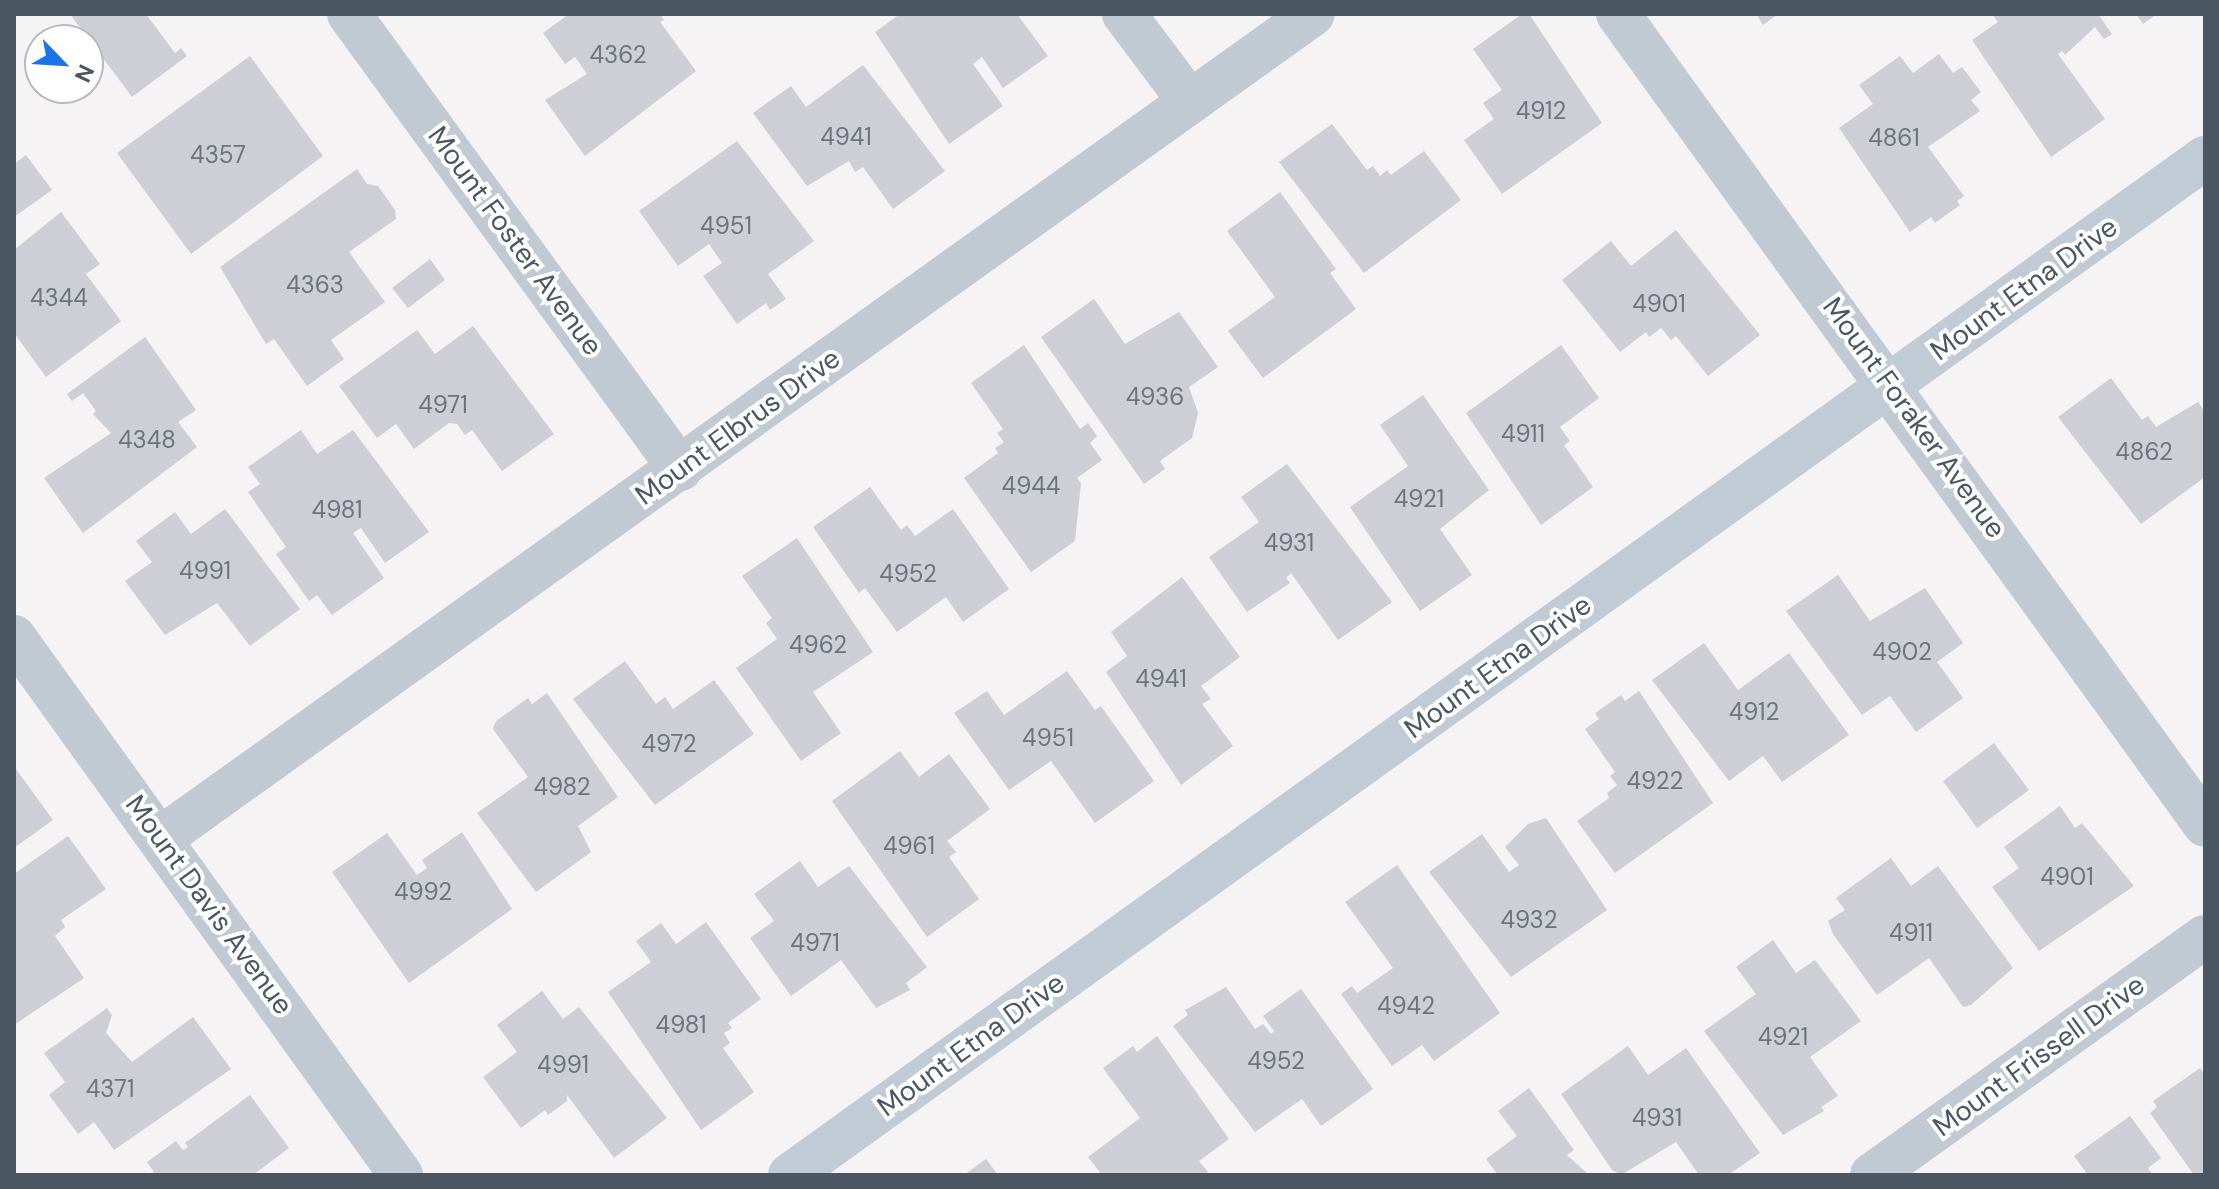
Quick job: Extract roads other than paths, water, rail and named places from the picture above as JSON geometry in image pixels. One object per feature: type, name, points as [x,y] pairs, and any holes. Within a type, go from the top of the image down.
[{"type":"street","name":"Mount Foster Avenue","points":[[349,14],[680,469]]},
{"type":"street","points":[[1124,14],[1190,102]]},
{"type":"street","name":"Mount Elbrus Drive","points":[[161,838],[1313,14]]},
{"type":"street","name":"Mount Foraker Avenue","points":[[1618,14],[1891,384],[2205,825]]},
{"type":"street","name":"Mount Etna Drive","points":[[790,1175],[2205,158]]},
{"type":"street","name":"Mount Davis Avenue","points":[[14,637],[401,1175]]},
{"type":"street","name":"Mount Frissell Drive","points":[[1872,1175],[2205,937]]}]
